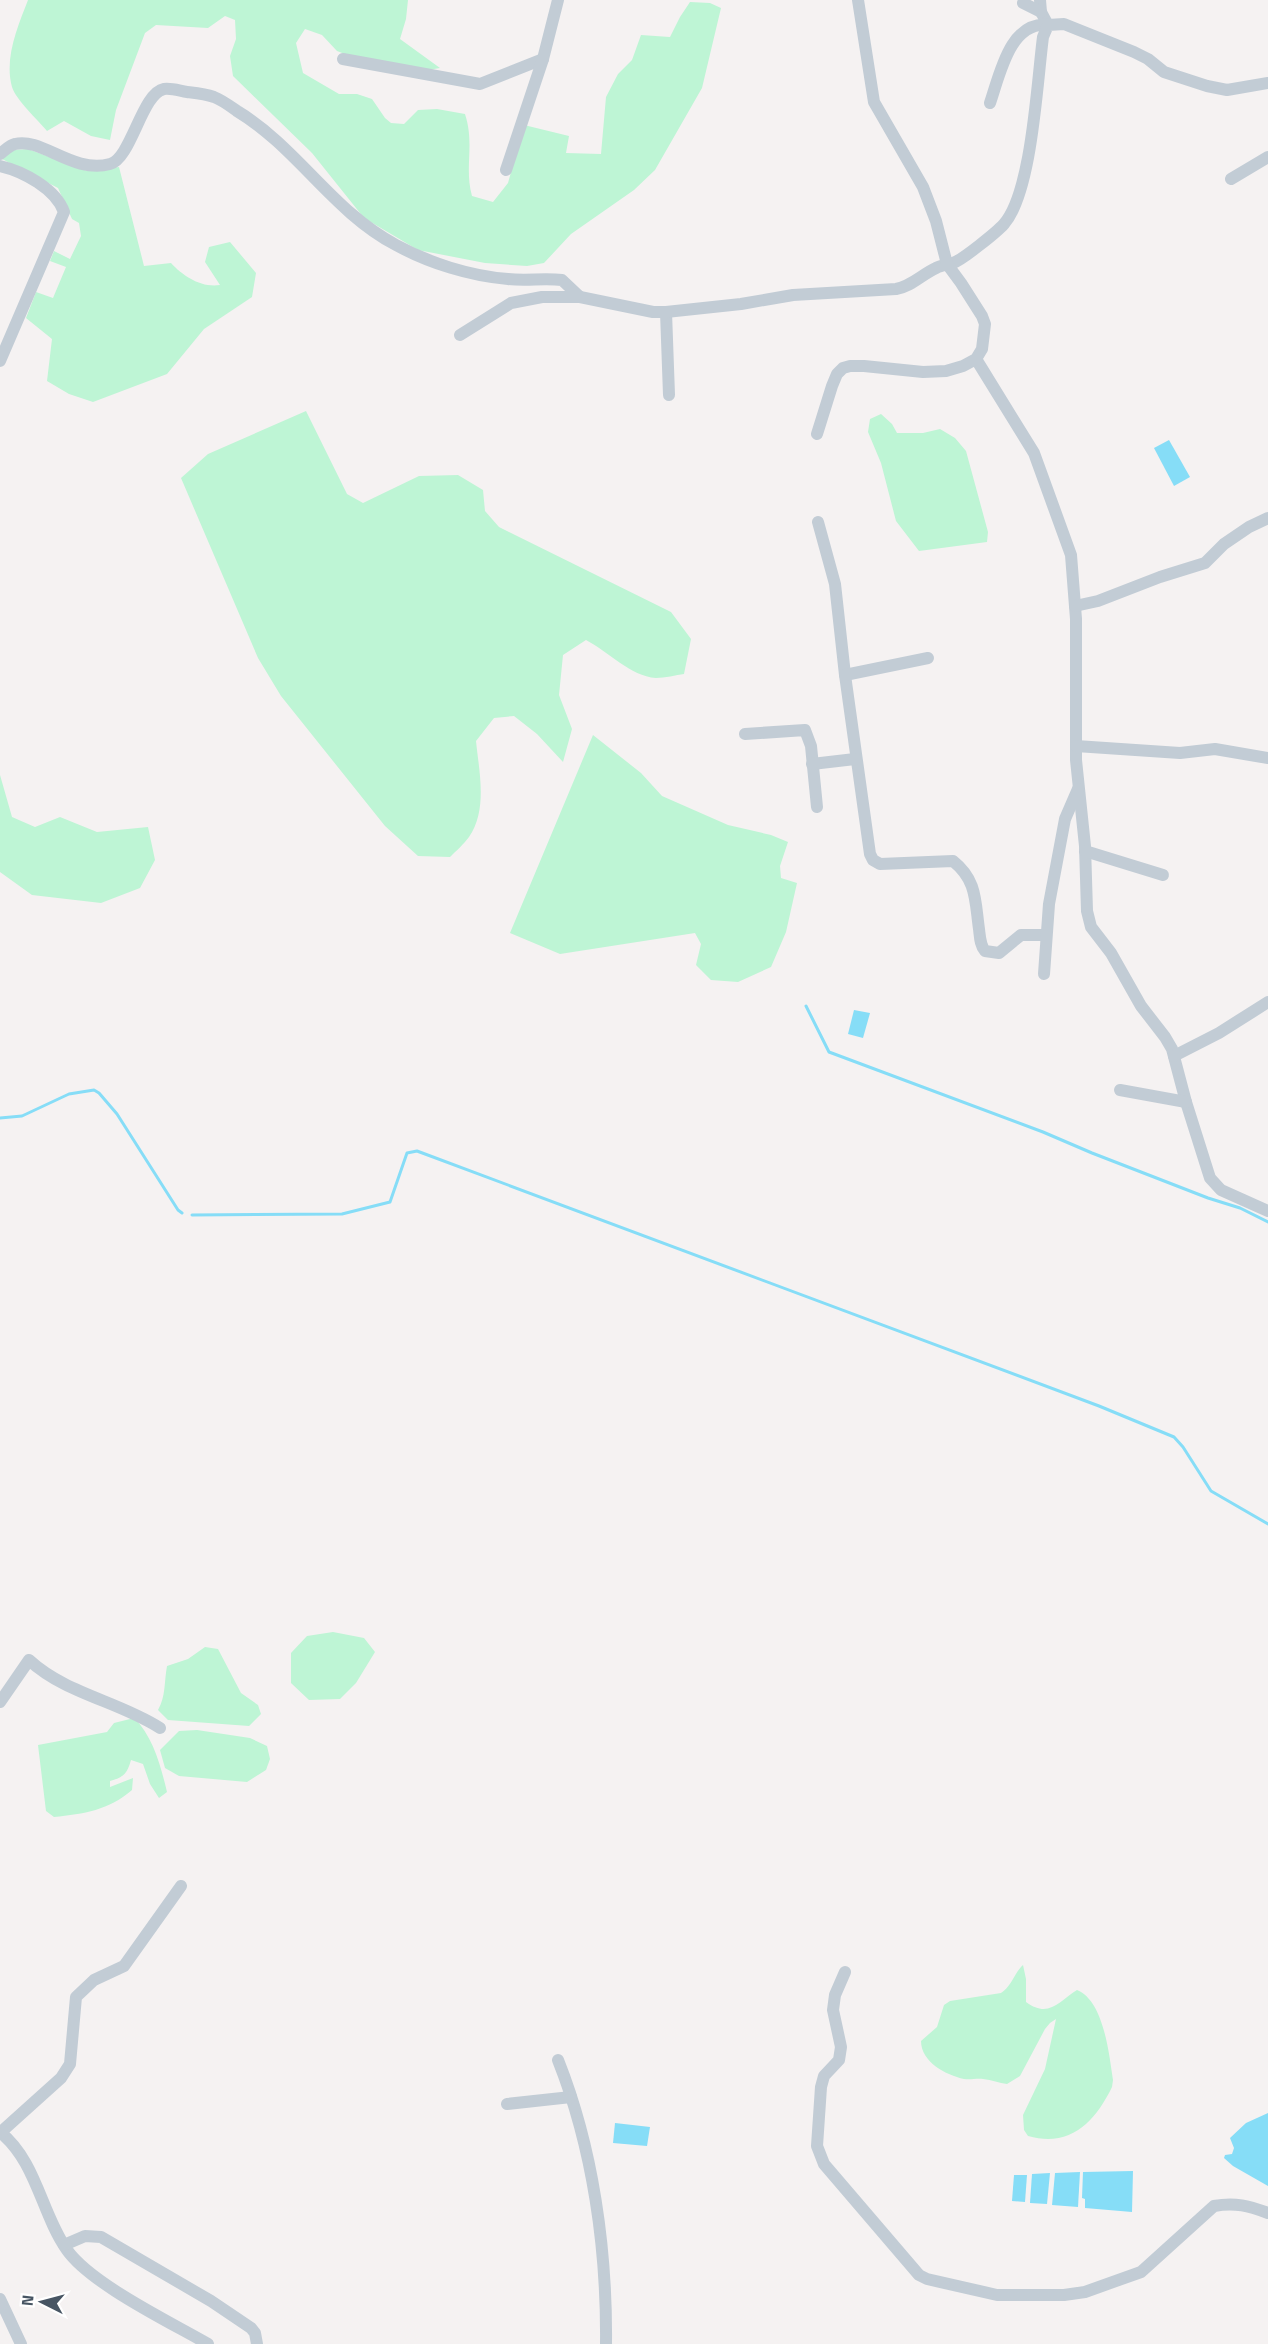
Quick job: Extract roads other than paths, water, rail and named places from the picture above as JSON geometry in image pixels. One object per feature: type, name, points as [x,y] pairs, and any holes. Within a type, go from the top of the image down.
[{"type":"street","points":[[506,170],[543,59],[558,0]]},
{"type":"street","points":[[817,434],[832,386],[837,374],[843,368],[864,366],[923,372],[946,371],[963,366],[976,359],[982,350],[985,324],[962,283],[947,264],[936,221],[923,187],[874,102],[858,0]]},
{"type":"street","points":[[460,335],[511,303],[542,297],[580,297],[653,312],[666,312],[741,304],[793,295],[896,289],[907,286],[935,268],[954,263],[1002,226],[1010,217],[1021,193],[1028,157],[1042,37],[1048,25],[1040,6],[1023,3]]},
{"type":"street","points":[[990,103],[1014,42],[1025,29],[1038,24],[1064,24],[1134,52],[1148,59],[1164,72],[1207,86],[1227,90],[1268,83]]},
{"type":"street","points":[[343,59],[480,84],[543,59]]},
{"type":"street","points":[[0,154],[14,144],[30,144],[81,165],[113,164],[120,159],[140,119],[158,92],[163,89],[172,89],[212,96],[255,122],[285,147],[329,193],[362,222],[394,244],[432,262],[466,272],[504,279],[562,280],[580,297]]},
{"type":"street","points":[[1231,179],[1268,157]]},
{"type":"street","points":[[0,166],[18,171],[47,190],[61,203],[64,212],[62,222],[0,361]]},
{"type":"street","points":[[666,312],[669,394]]},
{"type":"street","points":[[976,359],[1034,453],[1071,555],[1075,606],[1076,746],[1085,851],[1087,911],[1091,927],[1111,953],[1141,1006],[1165,1037],[1173,1056],[1210,1178],[1221,1190],[1268,1211]]},
{"type":"street","points":[[1075,606],[1098,601],[1160,577],[1205,563],[1224,544],[1249,527],[1268,518]]},
{"type":"street","points":[[818,522],[835,584],[855,759],[870,854],[873,860],[880,864],[953,861],[962,868],[971,880],[979,934],[985,951],[999,954],[1021,935],[1046,936]]},
{"type":"street","points":[[845,675],[928,658]]},
{"type":"street","points":[[745,734],[805,730],[811,746],[817,807]]},
{"type":"street","points":[[1076,746],[1180,753],[1215,749],[1268,758]]},
{"type":"street","points":[[812,764],[855,759]]},
{"type":"street","points":[[1044,974],[1048,904],[1065,819],[1079,788]]},
{"type":"street","points":[[1085,851],[1163,875]]},
{"type":"street","points":[[1173,1056],[1219,1033],[1268,1002]]},
{"type":"street","points":[[1120,1090],[1186,1102]]},
{"type":"street","points":[[0,1702],[29,1660],[40,1671],[64,1685],[144,1717],[160,1728]]},
{"type":"street","points":[[181,1886],[124,1966],[94,1980],[76,1997],[70,2064],[61,2078],[0,2132],[20,2153],[55,2232],[64,2246],[87,2271],[208,2344]]},
{"type":"street","points":[[845,1972],[835,1995],[833,2010],[841,2047],[839,2060],[824,2076],[821,2087],[819,2155],[824,2164],[919,2275],[927,2279],[997,2295],[1064,2295],[1085,2292],[1141,2272],[1214,2206],[1229,2203],[1247,2205],[1268,2213]]},
{"type":"street","points":[[558,2060],[587,2149],[596,2200],[606,2310],[606,2344]]},
{"type":"street","points":[[507,2104],[571,2097]]},
{"type":"street","points":[[64,2246],[85,2236],[100,2237],[191,2289],[251,2328],[255,2333],[256,2344]]},
{"type":"street","points":[[0,2299],[21,2344]]},
{"type":"water","points":[[1169,440],[1190,477],[1174,486],[1154,448]]},
{"type":"water","points":[[854,1010],[870,1013],[863,1038],[848,1034]]},
{"type":"water","points":[[1268,2113],[1268,2186],[1233,2166],[1224,2158],[1225,2155],[1232,2154],[1234,2148],[1230,2138],[1246,2123]]},
{"type":"water","points":[[615,2123],[650,2127],[647,2146],[613,2143]]},
{"type":"water","points":[[1133,2171],[1132,2212],[1085,2208],[1085,2199],[1082,2198],[1083,2172]]},
{"type":"water","points":[[1080,2172],[1078,2207],[1052,2205],[1055,2173]]},
{"type":"water","points":[[1050,2173],[1047,2204],[1030,2203],[1032,2174]]},
{"type":"water","points":[[1014,2175],[1027,2175],[1025,2202],[1012,2201]]},
{"type":"waterway","points":[[806,1006],[829,1052],[1043,1132],[1208,1198],[1240,1208],[1268,1222]]},
{"type":"waterway","points":[[0,1118],[22,1116],[69,1094],[94,1090],[117,1114],[182,1213]]},
{"type":"waterway","points":[[192,1215],[342,1214],[390,1202],[407,1153],[417,1151],[1099,1406],[1174,1437],[1211,1491],[1268,1524]]}]
